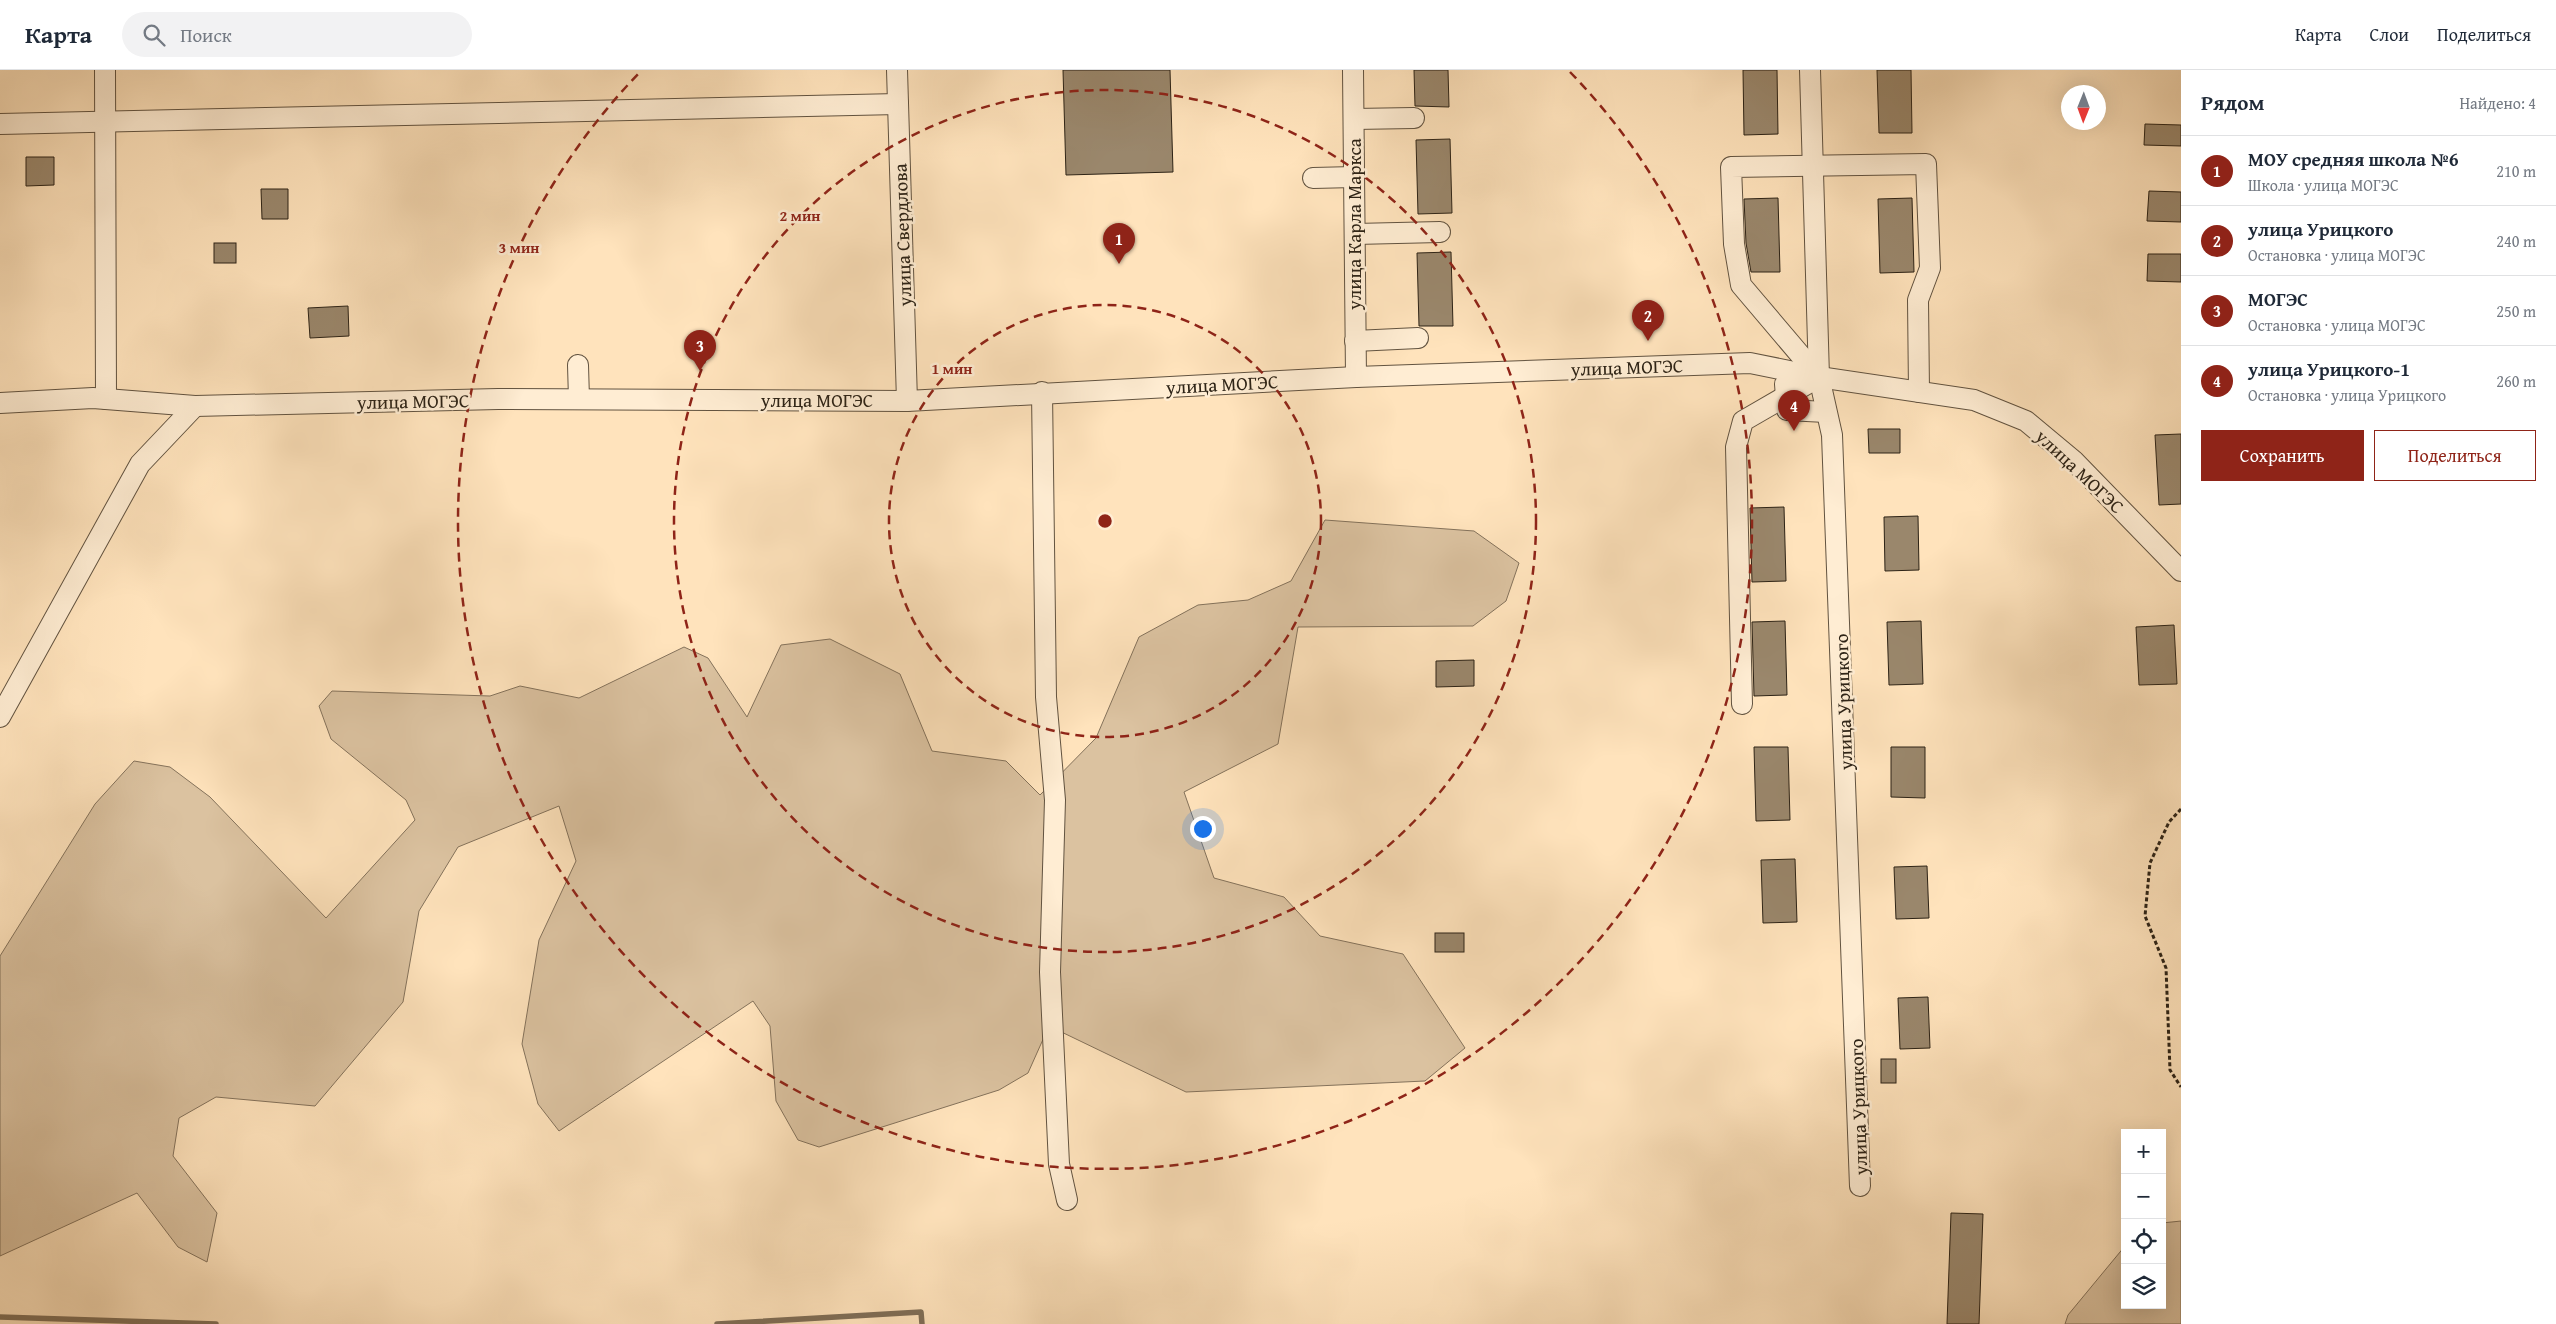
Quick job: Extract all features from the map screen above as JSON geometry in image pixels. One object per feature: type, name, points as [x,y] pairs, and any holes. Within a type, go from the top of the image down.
[{"type":"street","points":[[105,70],[106,399]]},
{"type":"street","name":"улица Свердлова","points":[[896,70],[907,401]]},
{"type":"street","name":"улица Карла Маркса","points":[[1353,70],[1356,377]]},
{"type":"street","name":"улица Урицкого","points":[[1810,70],[1819,377],[1832,435],[1860,1186]]},
{"type":"street","points":[[0,124],[898,104]]},
{"type":"street","points":[[1354,119],[1414,118]]},
{"type":"street","points":[[1742,704],[1736,447],[1743,422],[1819,377],[1741,284],[1734,244],[1731,167],[1813,164],[1926,164],[1930,268],[1918,300],[1919,392]]},
{"type":"street","points":[[1314,178],[1354,178]]},
{"type":"street","points":[[1355,234],[1440,232]]},
{"type":"street","points":[[1355,340],[1418,338]]},
{"type":"street","name":"улица МОГЭС","points":[[0,403],[106,399],[195,406],[498,398],[907,401],[1042,392],[1356,377],[1750,363],[1819,377],[1974,400],[2026,421],[2074,462],[2181,571]]},
{"type":"street","points":[[578,364],[579,399]]},
{"type":"street","points":[[1784,370],[1788,410],[1826,412]]},
{"type":"street","points":[[1042,392],[1046,697],[1055,800],[1050,972],[1060,1164],[1067,1200]]},
{"type":"street","points":[[0,717],[140,464],[195,406]]},
{"type":"path","points":[[2181,809],[2169,822],[2150,863],[2145,916],[2166,968],[2170,1070],[2181,1087]]},
{"type":"shaded area","points":[[1325,520],[1474,531],[1519,563],[1506,601],[1473,626],[1298,627],[1278,744],[1184,792],[1214,878],[1284,897],[1320,936],[1403,954],[1465,1048],[1425,1081],[1186,1092],[1049,1026],[1028,1073],[999,1090],[819,1147],[798,1140],[776,1101],[770,1026],[753,1001],[559,1131],[538,1104],[522,1044],[539,940],[576,861],[559,806],[458,847],[419,911],[403,1002],[315,1106],[216,1097],[179,1118],[173,1156],[217,1213],[207,1262],[178,1247],[137,1193],[0,1256],[0,956],[95,804],[134,761],[170,767],[210,797],[326,918],[415,820],[406,800],[331,739],[319,706],[332,691],[490,696],[520,686],[579,698],[684,647],[708,658],[747,717],[781,645],[830,639],[900,674],[932,751],[1006,761],[1040,795],[1096,738],[1139,637],[1198,605],[1248,600],[1291,581]]},
{"type":"shaded area","points":[[2181,1221],[2181,1324],[2065,1324],[2068,1315],[2121,1251],[2121,1309],[2166,1309],[2166,1223]]},
{"type":"building","points":[[1063,70],[1170,70],[1173,172],[1066,175]]},
{"type":"building","points":[[1414,70],[1448,70],[1449,107],[1415,106]]},
{"type":"building","points":[[1743,70],[1777,70],[1778,134],[1744,135]]},
{"type":"building","points":[[1877,70],[1911,70],[1912,133],[1879,133]]},
{"type":"building","points":[[2145,124],[2181,125],[2181,146],[2144,145]]},
{"type":"building","points":[[1450,139],[1452,213],[1418,214],[1416,140]]},
{"type":"building","points":[[26,157],[54,157],[54,185],[26,186]]},
{"type":"building","points":[[261,189],[288,189],[288,219],[262,219]]},
{"type":"building","points":[[2149,191],[2181,192],[2181,222],[2147,221]]},
{"type":"building","points":[[1778,198],[1780,272],[1751,272],[1746,243],[1744,199]]},
{"type":"building","points":[[1912,198],[1914,272],[1880,273],[1878,199]]},
{"type":"building","points":[[214,243],[236,243],[236,263],[214,263]]},
{"type":"building","points":[[1451,252],[1453,326],[1419,326],[1417,253]]},
{"type":"building","points":[[2148,254],[2181,254],[2181,282],[2147,281]]},
{"type":"building","points":[[348,306],[349,336],[310,338],[308,308]]},
{"type":"building","points":[[1868,429],[1900,429],[1900,453],[1869,453]]},
{"type":"building","points":[[2181,434],[2181,504],[2159,505],[2155,435]]},
{"type":"building","points":[[1784,507],[1786,581],[1752,582],[1750,508]]},
{"type":"building","points":[[1918,516],[1919,570],[1885,571],[1884,517]]},
{"type":"building","points":[[1785,621],[1787,695],[1754,696],[1752,622]]},
{"type":"building","points":[[1921,621],[1923,684],[1889,685],[1887,622]]},
{"type":"building","points":[[2174,625],[2177,684],[2139,685],[2136,627]]},
{"type":"building","points":[[1474,660],[1474,686],[1436,687],[1436,661]]},
{"type":"building","points":[[1754,747],[1788,747],[1790,820],[1756,821]]},
{"type":"building","points":[[1891,747],[1925,747],[1925,798],[1891,797]]},
{"type":"building","points":[[1795,859],[1797,922],[1763,923],[1761,860]]},
{"type":"building","points":[[1927,866],[1929,918],[1896,919],[1894,867]]},
{"type":"building","points":[[1435,933],[1464,933],[1464,952],[1435,952]]},
{"type":"building","points":[[1928,997],[1930,1048],[1900,1049],[1898,998]]},
{"type":"building","points":[[1881,1059],[1896,1059],[1896,1083],[1881,1083]]},
{"type":"building","points":[[1951,1213],[1983,1214],[1979,1324],[1947,1324]]},
{"type":"waterway","points":[[717,1324],[921,1312],[922,1324]]},
{"type":"waterway","points":[[0,1317],[216,1324]]},
{"type":"place","name":"МОУ средняя школа №6","points":[[1119,264]]},
{"type":"place","name":"улица Урицкого","points":[[1648,341]]},
{"type":"place","name":"МОГЭС","points":[[700,371]]},
{"type":"place","name":"улица Урицкого-1","points":[[1794,431]]}]
